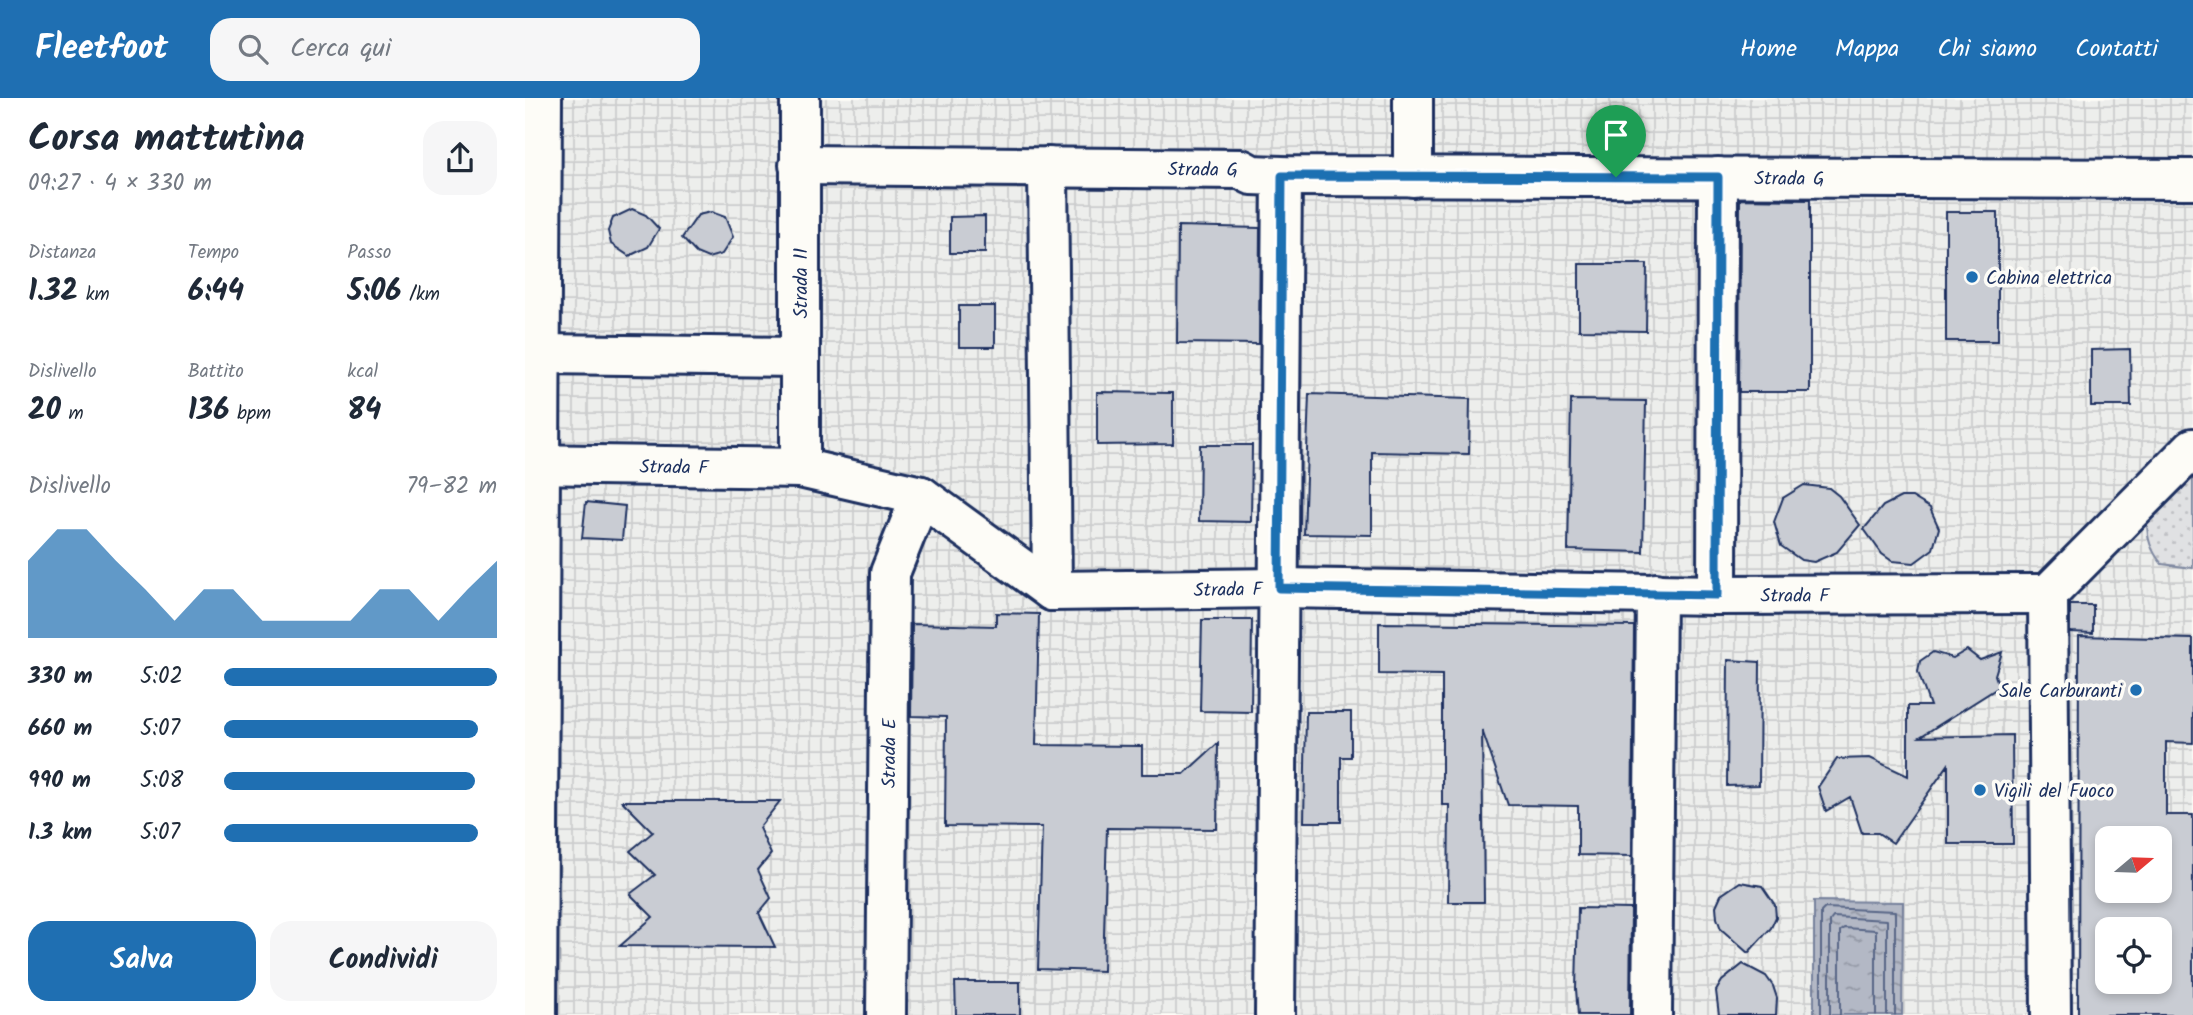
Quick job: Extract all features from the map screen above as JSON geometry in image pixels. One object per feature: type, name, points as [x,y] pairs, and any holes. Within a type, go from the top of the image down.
[{"type":"lane","points":[[537,1015],[532,464],[540,354],[542,98]]},
{"type":"lane","name":"Strada 11","points":[[800,98],[800,468]]},
{"type":"lane","points":[[1413,98],[1413,177]]},
{"type":"lane","name":"Strada G","points":[[799,165],[1241,169],[1252,175],[1282,176],[2193,179]]},
{"type":"lane","points":[[1048,167],[1052,592]]},
{"type":"lane","points":[[1275,1015],[1282,176]]},
{"type":"lane","points":[[1717,595],[1718,177]]},
{"type":"lane","points":[[540,354],[800,357]]},
{"type":"lane","points":[[2051,1015],[2048,594],[2193,448]]},
{"type":"lane","name":"Strada F","points":[[532,464],[800,468],[921,496],[1052,592],[1279,588],[1717,595],[2048,594]]},
{"type":"lane","name":"Strada E","points":[[886,1015],[890,573],[921,496]]},
{"type":"lane","points":[[1652,1015],[1656,593]]},
{"type":"shaded area","points":[[525,98],[2193,98],[2193,1015],[525,1015]]},
{"type":"shaded area","points":[[2193,470],[2193,568],[2162,564],[2150,544],[2147,522]]},
{"type":"water","points":[[1814,901],[1903,902],[1902,1015],[1814,1015]]},
{"type":"building","points":[[1740,199],[1810,200],[1810,392],[1739,392]]},
{"type":"building","points":[[632,209],[646,215],[659,229],[648,247],[629,256],[611,244],[608,231],[613,218]]},
{"type":"building","points":[[711,212],[725,217],[733,237],[722,254],[708,258],[696,253],[682,238],[698,215]]},
{"type":"building","name":"Cabina elettrica","points":[[1946,212],[1998,212],[1998,341],[1946,341]]},
{"type":"building","points":[[985,216],[985,253],[950,253],[950,217]]},
{"type":"building","points":[[1178,226],[1260,228],[1259,344],[1177,343]]},
{"type":"building","points":[[1579,264],[1647,264],[1646,331],[1579,330]]},
{"type":"building","points":[[959,306],[995,306],[995,347],[959,347]]},
{"type":"building","points":[[2130,349],[2131,406],[2091,406],[2091,350]]},
{"type":"building","points":[[1097,392],[1173,393],[1173,444],[1097,445]]},
{"type":"building","points":[[1309,394],[1470,399],[1469,454],[1372,452],[1372,535],[1304,534]]},
{"type":"building","points":[[1571,400],[1646,401],[1643,552],[1568,550]]},
{"type":"building","points":[[1200,445],[1252,445],[1251,522],[1199,521]]},
{"type":"building","points":[[1804,485],[1829,488],[1839,496],[1860,525],[1837,552],[1814,562],[1801,560],[1781,546],[1774,522],[1783,498]]},
{"type":"building","points":[[1901,497],[1912,497],[1930,508],[1939,528],[1933,549],[1914,563],[1892,561],[1882,554],[1864,529],[1883,506]]},
{"type":"building","points":[[586,502],[625,506],[622,540],[582,538]]},
{"type":"building","points":[[2070,605],[2093,605],[2093,633],[2070,632]]},
{"type":"building","points":[[996,613],[1039,614],[1036,745],[1142,746],[1142,774],[1184,774],[1218,743],[1217,829],[1107,828],[1103,971],[1038,969],[1042,827],[945,826],[946,717],[911,716],[912,624],[996,626]]},
{"type":"building","points":[[1202,620],[1252,620],[1251,712],[1200,711]]},
{"type":"building","points":[[1379,623],[1634,626],[1632,856],[1578,855],[1578,806],[1508,805],[1482,730],[1484,902],[1448,902],[1449,805],[1442,805],[1442,675],[1379,674]]},
{"type":"building","points":[[2079,636],[2193,639],[2193,743],[2166,742],[2166,815],[2193,815],[2193,1015],[2078,1015]]},
{"type":"building","points":[[1967,650],[1980,660],[2002,652],[1995,675],[1999,687],[1920,737],[2012,735],[2013,844],[1948,844],[1948,765],[1893,843],[1878,833],[1862,833],[1850,797],[1826,811],[1818,787],[1837,759],[1870,758],[1908,776],[1908,706],[1930,706],[1918,672],[1920,661],[1933,652],[1953,658]]},
{"type":"building","points":[[1728,660],[1760,662],[1759,785],[1727,786]]},
{"type":"building","points":[[1306,712],[1351,712],[1351,757],[1341,757],[1341,822],[1304,822]]},
{"type":"building","points":[[622,801],[780,801],[759,828],[771,854],[758,870],[771,898],[759,913],[775,947],[620,946],[653,917],[630,894],[655,875],[630,851],[653,832]]},
{"type":"building","points":[[1740,882],[1762,886],[1775,905],[1776,917],[1771,928],[1748,953],[1721,929],[1717,918],[1716,906],[1721,895]]},
{"type":"building","points":[[1578,908],[1631,909],[1630,1015],[1578,1015]]},
{"type":"building","points":[[1743,964],[1766,976],[1773,986],[1777,998],[1776,1015],[1719,1015],[1716,991],[1722,981]]},
{"type":"building","points":[[955,982],[1020,982],[1020,1015],[956,1015]]},
{"type":"place","name":"Cabina elettrica","points":[[1972,277]]},
{"type":"place","name":"Sale Carburanti","points":[[2136,690]]},
{"type":"place","name":"Vigili del Fuoco","points":[[1980,790]]},
{"type":"route","points":[[1282,176],[1616,177],[1718,177],[1715,418],[1717,595],[1279,588],[1282,176]]}]
